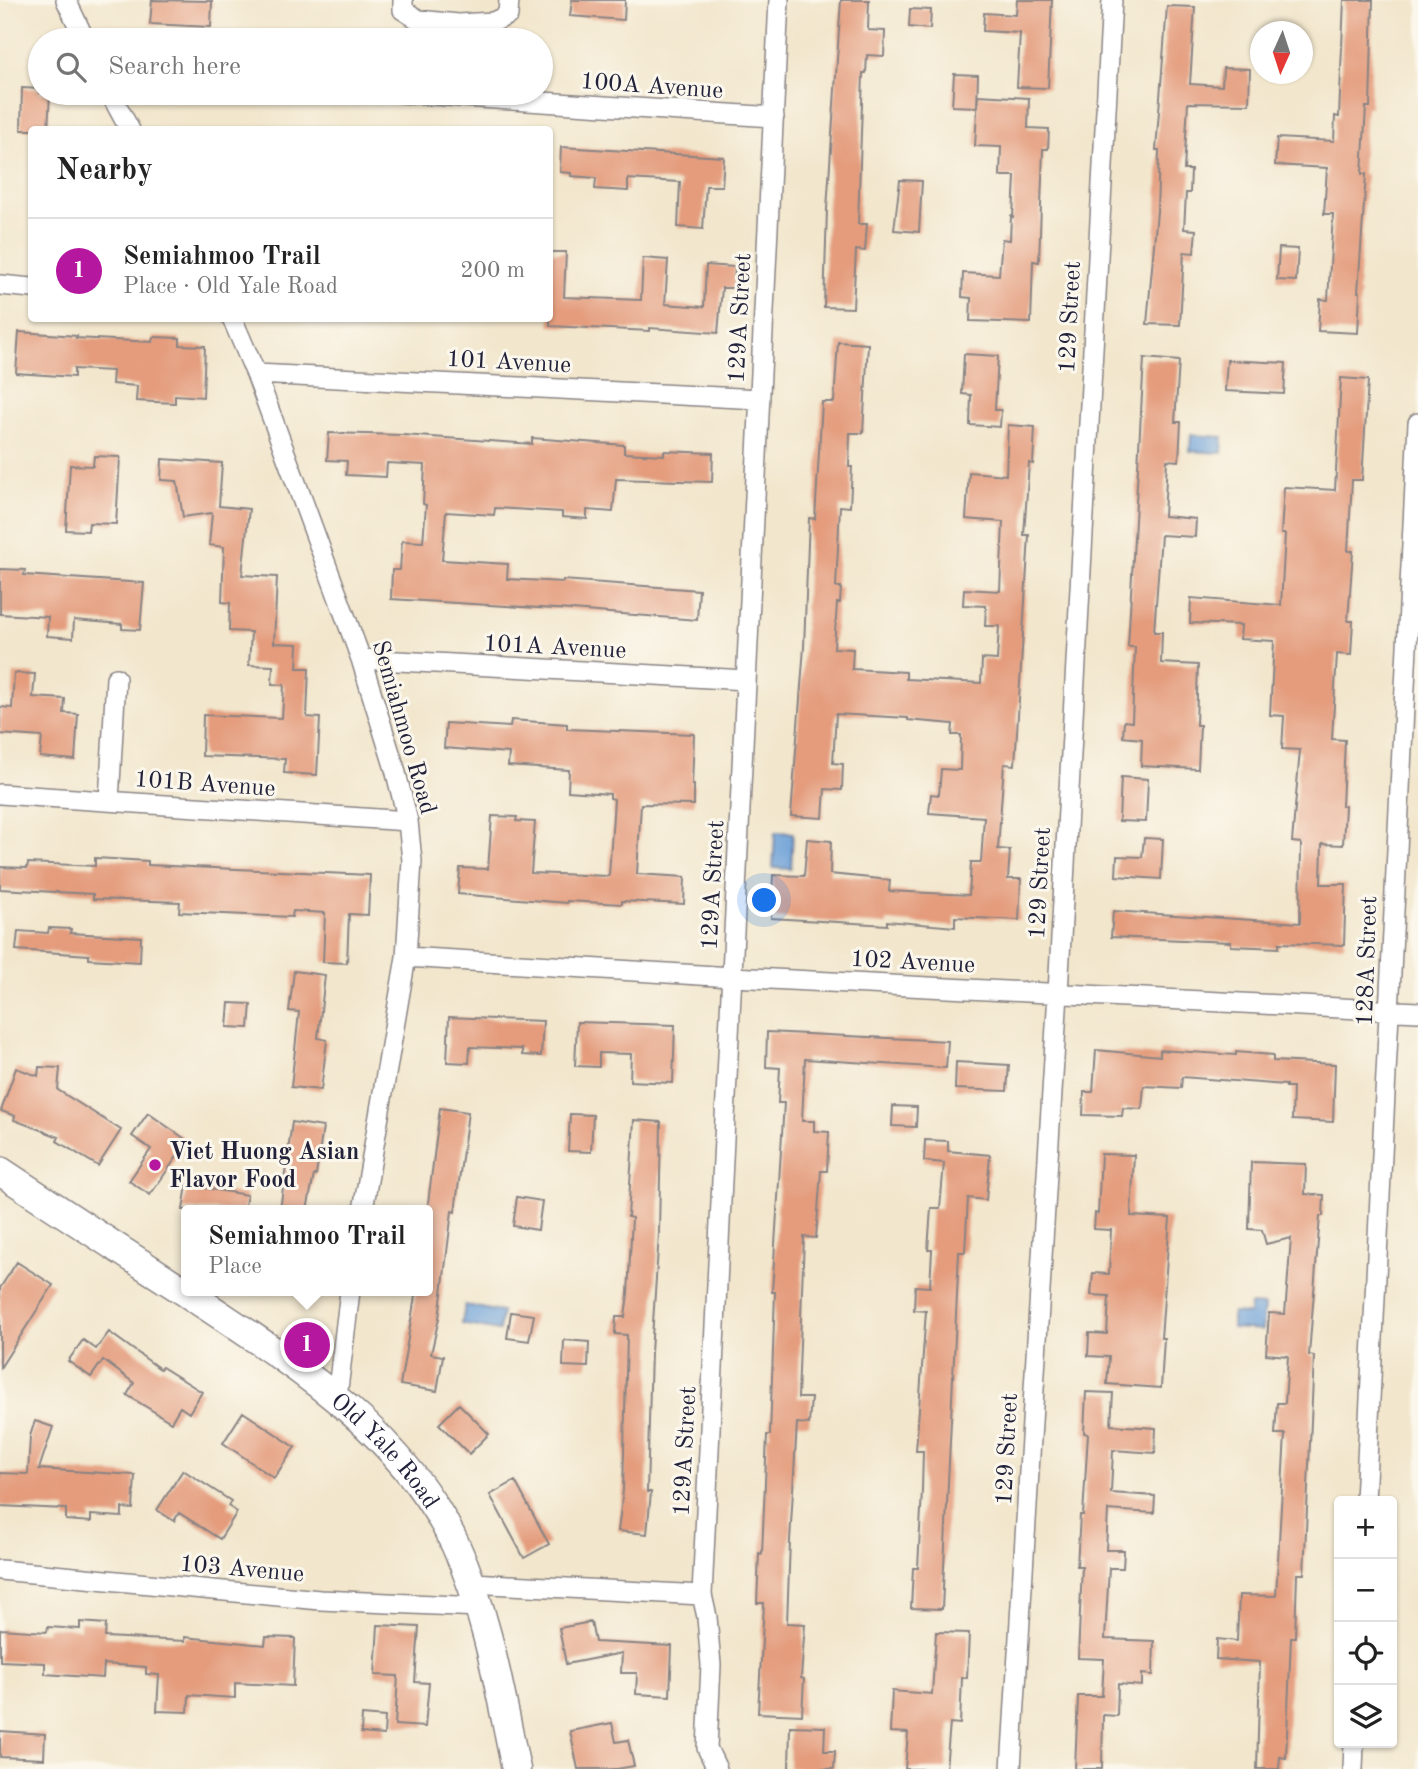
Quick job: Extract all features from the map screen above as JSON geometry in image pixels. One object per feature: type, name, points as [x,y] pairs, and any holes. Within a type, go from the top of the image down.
[{"type":"main road","name":"Old Yale Road","points":[[0,1171],[181,1290]]},
{"type":"main road","name":"Old Yale Road","points":[[191,1296],[337,1397],[383,1441],[424,1492],[454,1541],[476,1595],[516,1769]]},
{"type":"street","points":[[66,0],[79,28]]},
{"type":"street","points":[[404,0],[403,10],[419,20],[445,28]]},
{"type":"street","points":[[472,28],[508,15],[509,0]]},
{"type":"street","name":"129A Street","points":[[717,1769],[707,1748],[711,1665],[707,1617],[702,1595],[779,0]]},
{"type":"street","name":"129 Street","points":[[1011,1769],[1058,993],[1112,0]]},
{"type":"street","name":"100A Avenue","points":[[553,101],[774,117]]},
{"type":"street","points":[[116,105],[128,126]]},
{"type":"street","points":[[0,285],[28,288]]},
{"type":"street","name":"Semiahmoo Road","points":[[234,322],[256,374],[361,659],[408,821],[412,860],[406,957],[364,1205]]},
{"type":"street","name":"101 Avenue","points":[[256,374],[760,399]]},
{"type":"street","name":"128A Street","points":[[1365,1496],[1418,423]]},
{"type":"street","name":"101A Avenue","points":[[361,659],[746,680]]},
{"type":"street","points":[[109,801],[116,678]]},
{"type":"street","name":"101B Avenue","points":[[0,794],[408,821]]},
{"type":"street","name":"102 Avenue","points":[[406,957],[732,977],[1418,1012]]},
{"type":"street","points":[[337,1397],[349,1296]]},
{"type":"street","name":"103 Avenue","points":[[0,1570],[320,1600],[476,1595],[702,1595]]},
{"type":"street","points":[[1353,1769],[1354,1748]]},
{"type":"water","points":[[1191,435],[1223,437],[1222,453],[1190,451]]},
{"type":"water","points":[[775,832],[793,833],[791,869],[773,868]]},
{"type":"water","points":[[465,1305],[502,1312],[499,1331],[462,1324]]},
{"type":"water","points":[[1250,1305],[1264,1306],[1262,1330],[1232,1328],[1232,1313],[1249,1314]]},
{"type":"building","points":[[152,0],[212,1],[211,27],[150,24]]},
{"type":"building","points":[[572,0],[625,0],[624,20],[570,16]]},
{"type":"building","points":[[841,0],[869,0],[868,30],[885,31],[884,56],[867,55],[866,73],[863,73],[858,224],[867,224],[865,251],[856,250],[853,308],[824,307],[827,209]]},
{"type":"building","points":[[1017,0],[1052,0],[1048,88],[1017,87],[1020,33],[983,31],[984,13],[1016,15]]},
{"type":"building","points":[[1344,0],[1373,0],[1370,107],[1366,107],[1362,174],[1366,174],[1358,333],[1318,331],[1320,299],[1328,300],[1333,214],[1324,214],[1327,168],[1275,165],[1277,138],[1334,141],[1335,116],[1339,117]]},
{"type":"building","points":[[1167,6],[1195,7],[1190,84],[1222,86],[1223,68],[1250,69],[1249,104],[1188,103],[1184,170],[1191,170],[1190,193],[1186,193],[1184,229],[1196,230],[1194,253],[1184,252],[1180,325],[1147,324],[1157,211],[1159,150],[1156,150]]},
{"type":"building","points":[[910,9],[931,10],[930,29],[909,27]]},
{"type":"building","points":[[954,74],[978,75],[977,107],[952,106]]},
{"type":"building","points":[[22,88],[28,88],[28,105],[49,105],[48,126],[28,126],[28,130],[21,130]]},
{"type":"building","points":[[978,95],[1029,98],[1028,128],[1049,129],[1048,149],[1043,149],[1039,262],[1033,261],[1031,323],[970,321],[971,298],[962,297],[963,273],[999,275],[1002,239],[1010,240],[1011,216],[1013,217],[1015,176],[1000,176],[1001,147],[975,146]]},
{"type":"building","points":[[561,147],[724,157],[722,186],[706,186],[703,229],[678,227],[680,182],[628,179],[628,191],[595,189],[596,178],[571,176],[571,173],[560,172]]},
{"type":"building","points":[[900,180],[922,181],[919,232],[894,230]]},
{"type":"building","points":[[1279,248],[1298,249],[1296,281],[1277,280]]},
{"type":"building","points":[[553,252],[566,252],[564,297],[641,300],[643,258],[668,260],[665,304],[704,307],[706,265],[735,267],[734,288],[722,288],[718,333],[650,328],[650,331],[550,326],[550,322],[553,322]]},
{"type":"building","points":[[19,332],[152,342],[153,337],[180,338],[180,345],[205,346],[203,397],[175,395],[175,403],[136,401],[137,386],[112,384],[113,371],[74,369],[74,377],[16,373]]},
{"type":"building","points":[[838,342],[868,344],[863,433],[850,433],[850,507],[840,506],[836,587],[841,587],[840,603],[837,603],[834,648],[853,649],[852,669],[906,672],[906,679],[981,683],[982,659],[997,660],[999,626],[985,626],[986,606],[963,605],[964,589],[1000,591],[1003,522],[966,519],[969,472],[1006,475],[1008,425],[1035,427],[1033,464],[1029,463],[1024,535],[1029,535],[1015,765],[1004,764],[998,849],[1010,850],[1008,879],[1021,879],[1019,920],[955,917],[955,927],[887,921],[887,925],[771,918],[773,875],[804,876],[807,839],[831,841],[830,874],[890,880],[889,891],[969,895],[971,862],[981,862],[984,817],[929,813],[931,794],[939,795],[941,769],[960,770],[961,735],[952,735],[953,724],[908,718],[836,714],[833,763],[843,764],[842,790],[825,789],[823,818],[791,816],[804,647],[809,518],[815,519],[822,402],[834,402]]},
{"type":"building","points":[[964,354],[998,356],[995,410],[1001,410],[1000,427],[970,425],[971,395],[962,394]]},
{"type":"building","points":[[1144,358],[1179,361],[1175,422],[1181,422],[1179,461],[1167,460],[1164,516],[1196,519],[1195,537],[1161,535],[1154,632],[1162,632],[1161,663],[1198,665],[1198,769],[1141,766],[1142,739],[1123,737],[1124,721],[1132,722],[1135,647],[1128,647]]},
{"type":"building","points":[[1227,360],[1286,363],[1284,394],[1225,391]]},
{"type":"building","points":[[1341,378],[1368,380],[1362,480],[1352,480],[1348,551],[1353,551],[1348,621],[1353,621],[1351,655],[1337,654],[1332,739],[1345,740],[1343,845],[1322,844],[1321,884],[1346,884],[1344,945],[1279,943],[1279,948],[1231,946],[1231,942],[1111,937],[1113,911],[1300,923],[1301,843],[1292,842],[1300,750],[1282,749],[1284,716],[1270,715],[1274,641],[1240,639],[1241,625],[1190,623],[1191,598],[1281,605],[1285,534],[1281,534],[1284,487],[1335,490]]},
{"type":"building","points":[[329,433],[532,444],[532,438],[624,445],[624,453],[713,453],[712,482],[616,479],[613,512],[587,510],[587,519],[562,517],[562,512],[495,508],[494,515],[446,512],[442,560],[508,564],[507,579],[563,580],[699,590],[697,620],[391,599],[392,570],[400,570],[402,541],[423,542],[425,465],[387,463],[386,477],[346,475],[347,461],[327,460]]},
{"type":"building","points":[[94,456],[120,457],[116,524],[89,523],[88,531],[66,530],[70,465],[93,466]]},
{"type":"building","points":[[162,459],[222,463],[219,506],[249,509],[242,575],[277,577],[274,643],[298,644],[297,668],[309,668],[307,717],[320,718],[317,775],[284,773],[285,759],[202,756],[203,715],[282,718],[284,685],[272,684],[273,666],[249,665],[251,632],[229,631],[230,603],[222,602],[224,547],[209,545],[212,513],[183,517],[177,481],[161,480]]},
{"type":"building","points":[[0,569],[25,570],[24,575],[144,583],[140,630],[122,629],[122,624],[74,620],[73,638],[47,636],[48,617],[0,614]]},
{"type":"building","points":[[14,673],[35,674],[33,697],[65,699],[64,713],[78,714],[75,760],[40,757],[42,737],[0,734],[0,707],[12,708]]},
{"type":"building","points":[[511,720],[567,724],[567,729],[694,734],[694,805],[641,804],[637,874],[685,877],[684,904],[622,901],[622,904],[567,903],[458,894],[460,868],[488,869],[492,816],[517,817],[516,821],[535,822],[531,873],[609,876],[614,799],[610,798],[610,794],[568,791],[569,770],[508,766],[509,753],[444,748],[446,723],[510,727]]},
{"type":"building","points":[[1121,777],[1148,779],[1146,822],[1119,821]]},
{"type":"building","points":[[1144,838],[1163,839],[1161,879],[1116,876],[1117,856],[1142,857]]},
{"type":"building","points":[[95,858],[148,861],[148,865],[370,875],[368,915],[349,914],[347,963],[323,962],[325,913],[293,911],[292,917],[179,912],[180,902],[93,899],[93,894],[0,889],[0,867],[27,868],[28,863],[95,866]]},
{"type":"building","points":[[49,928],[71,929],[70,933],[141,937],[140,962],[16,950],[18,931],[48,933]]},
{"type":"building","points":[[294,971],[325,975],[318,1038],[327,1040],[321,1090],[291,1087],[299,1012],[289,1011]]},
{"type":"building","points":[[229,1003],[251,1004],[249,1028],[227,1027]]},
{"type":"building","points":[[449,1017],[543,1021],[541,1056],[522,1055],[522,1049],[470,1047],[469,1063],[447,1062]]},
{"type":"building","points":[[577,1022],[675,1025],[673,1083],[630,1081],[631,1054],[599,1053],[599,1067],[575,1066]]},
{"type":"building","points":[[767,1032],[948,1041],[946,1068],[805,1059],[802,1121],[814,1121],[814,1131],[829,1132],[827,1171],[821,1171],[816,1238],[804,1237],[798,1398],[811,1398],[809,1424],[797,1423],[787,1623],[805,1624],[801,1678],[804,1679],[802,1715],[758,1713],[764,1603],[757,1603],[759,1553],[762,1554],[767,1435],[770,1435],[775,1292],[772,1292],[784,1103],[778,1103],[780,1068],[766,1067]]},
{"type":"building","points":[[1096,1050],[1160,1056],[1160,1050],[1236,1055],[1236,1052],[1273,1055],[1273,1061],[1335,1064],[1333,1122],[1292,1120],[1293,1087],[1182,1077],[1181,1088],[1144,1086],[1142,1109],[1123,1108],[1122,1116],[1083,1115],[1084,1092],[1093,1092]]},
{"type":"building","points":[[956,1062],[1009,1065],[1007,1091],[955,1089]]},
{"type":"building","points":[[39,1067],[60,1068],[58,1090],[121,1130],[98,1166],[57,1141],[59,1137],[14,1120],[15,1116],[1,1111],[16,1068],[38,1076]]},
{"type":"building","points":[[893,1106],[917,1107],[916,1127],[892,1126]]},
{"type":"building","points":[[440,1108],[468,1112],[439,1318],[431,1354],[443,1356],[437,1391],[400,1385],[415,1296],[433,1296],[433,1205],[428,1203]]},
{"type":"building","name":"Viet Huong Asian Flavor Food","points":[[148,1113],[188,1141],[150,1195],[129,1181],[151,1149],[132,1136]]},
{"type":"building","points":[[570,1114],[593,1115],[591,1152],[568,1151]]},
{"type":"building","points":[[634,1120],[661,1122],[659,1234],[651,1352],[647,1492],[651,1492],[647,1534],[618,1531],[623,1490],[627,1335],[615,1334],[616,1317],[625,1317],[628,1294],[632,1218],[628,1217]]},
{"type":"building","points":[[292,1122],[323,1127],[316,1175],[308,1205],[281,1205]]},
{"type":"building","points":[[925,1140],[948,1141],[948,1151],[990,1155],[986,1200],[968,1198],[965,1252],[959,1252],[942,1609],[911,1608],[913,1568],[918,1568],[922,1490],[923,1451],[916,1451],[926,1311],[914,1310],[915,1286],[930,1287],[932,1250],[928,1250],[931,1208],[940,1208],[944,1163],[924,1161]]},
{"type":"building","points":[[1101,1154],[1134,1155],[1131,1216],[1170,1218],[1161,1338],[1164,1338],[1161,1388],[1107,1384],[1109,1357],[1088,1356],[1089,1333],[1107,1334],[1109,1296],[1091,1295],[1093,1273],[1109,1274],[1111,1230],[1094,1229],[1095,1213],[1098,1214]]},
{"type":"building","points":[[1251,1162],[1306,1164],[1305,1194],[1324,1195],[1309,1355],[1314,1356],[1304,1574],[1297,1574],[1295,1637],[1291,1637],[1286,1758],[1280,1757],[1279,1769],[1257,1769],[1260,1662],[1216,1659],[1217,1639],[1237,1641],[1239,1595],[1276,1596],[1285,1434],[1275,1434],[1277,1403],[1285,1403],[1288,1356],[1266,1354],[1269,1313],[1285,1314],[1291,1238],[1266,1244],[1262,1230],[1249,1229]]},
{"type":"building","points":[[187,1185],[247,1195],[245,1205],[184,1205]]},
{"type":"building","points":[[517,1197],[542,1201],[538,1230],[513,1226]]},
{"type":"building","points":[[17,1262],[53,1285],[0,1368],[0,1288]]},
{"type":"building","points":[[511,1312],[534,1315],[529,1341],[507,1338]]},
{"type":"building","points":[[109,1332],[160,1369],[162,1367],[202,1392],[189,1413],[180,1407],[171,1422],[127,1395],[134,1383],[103,1360],[91,1377],[68,1361],[83,1340],[96,1349]]},
{"type":"building","points":[[564,1340],[589,1342],[588,1367],[563,1366]]},
{"type":"building","points":[[1086,1392],[1113,1393],[1111,1425],[1156,1428],[1155,1453],[1113,1450],[1111,1493],[1155,1496],[1154,1513],[1108,1510],[1106,1550],[1124,1550],[1123,1568],[1109,1568],[1105,1639],[1154,1641],[1153,1675],[1142,1674],[1142,1686],[1118,1684],[1117,1716],[1103,1715],[1102,1769],[1075,1769],[1078,1696],[1102,1696],[1104,1659],[1078,1658],[1082,1566],[1077,1566],[1088,1434],[1084,1433]]},
{"type":"building","points":[[459,1404],[489,1434],[469,1454],[439,1424]]},
{"type":"building","points":[[243,1412],[295,1447],[274,1478],[223,1443]]},
{"type":"building","points":[[35,1421],[53,1427],[39,1469],[135,1475],[133,1509],[122,1508],[122,1517],[91,1515],[91,1522],[66,1520],[66,1509],[0,1506],[0,1473],[28,1474],[30,1436]]},
{"type":"building","points":[[183,1470],[231,1501],[228,1506],[237,1512],[220,1539],[179,1513],[174,1521],[157,1510]]},
{"type":"building","points":[[515,1481],[549,1544],[524,1558],[490,1495]]},
{"type":"building","points":[[80,1622],[106,1624],[105,1637],[185,1641],[185,1637],[265,1645],[266,1637],[295,1638],[293,1686],[235,1683],[235,1698],[189,1695],[188,1712],[157,1711],[159,1675],[146,1674],[146,1667],[104,1664],[103,1678],[45,1674],[45,1663],[0,1661],[0,1629],[47,1632],[48,1627],[80,1629]]},
{"type":"building","points":[[591,1622],[595,1642],[672,1646],[670,1696],[636,1694],[637,1673],[621,1673],[622,1653],[566,1664],[559,1628]]},
{"type":"building","points":[[378,1625],[419,1627],[415,1682],[429,1683],[425,1727],[395,1725],[398,1676],[375,1675]]},
{"type":"building","points":[[936,1632],[969,1633],[967,1678],[962,1678],[960,1724],[950,1723],[946,1769],[905,1769],[908,1733],[890,1732],[892,1691],[932,1694]]},
{"type":"building","points":[[362,1715],[385,1717],[384,1735],[361,1733]]},
{"type":"building","points":[[612,1723],[616,1742],[628,1740],[634,1766],[578,1769],[570,1731]]},
{"type":"building","points":[[790,1726],[825,1727],[824,1751],[835,1751],[834,1769],[789,1768]]},
{"type":"building","points":[[0,1731],[45,1734],[44,1759],[0,1757]]},
{"type":"place","name":"Viet Huong Asian Flavor Food","points":[[155,1165]]},
{"type":"place","name":"Semiahmoo Trail","points":[[307,1345]]}]
